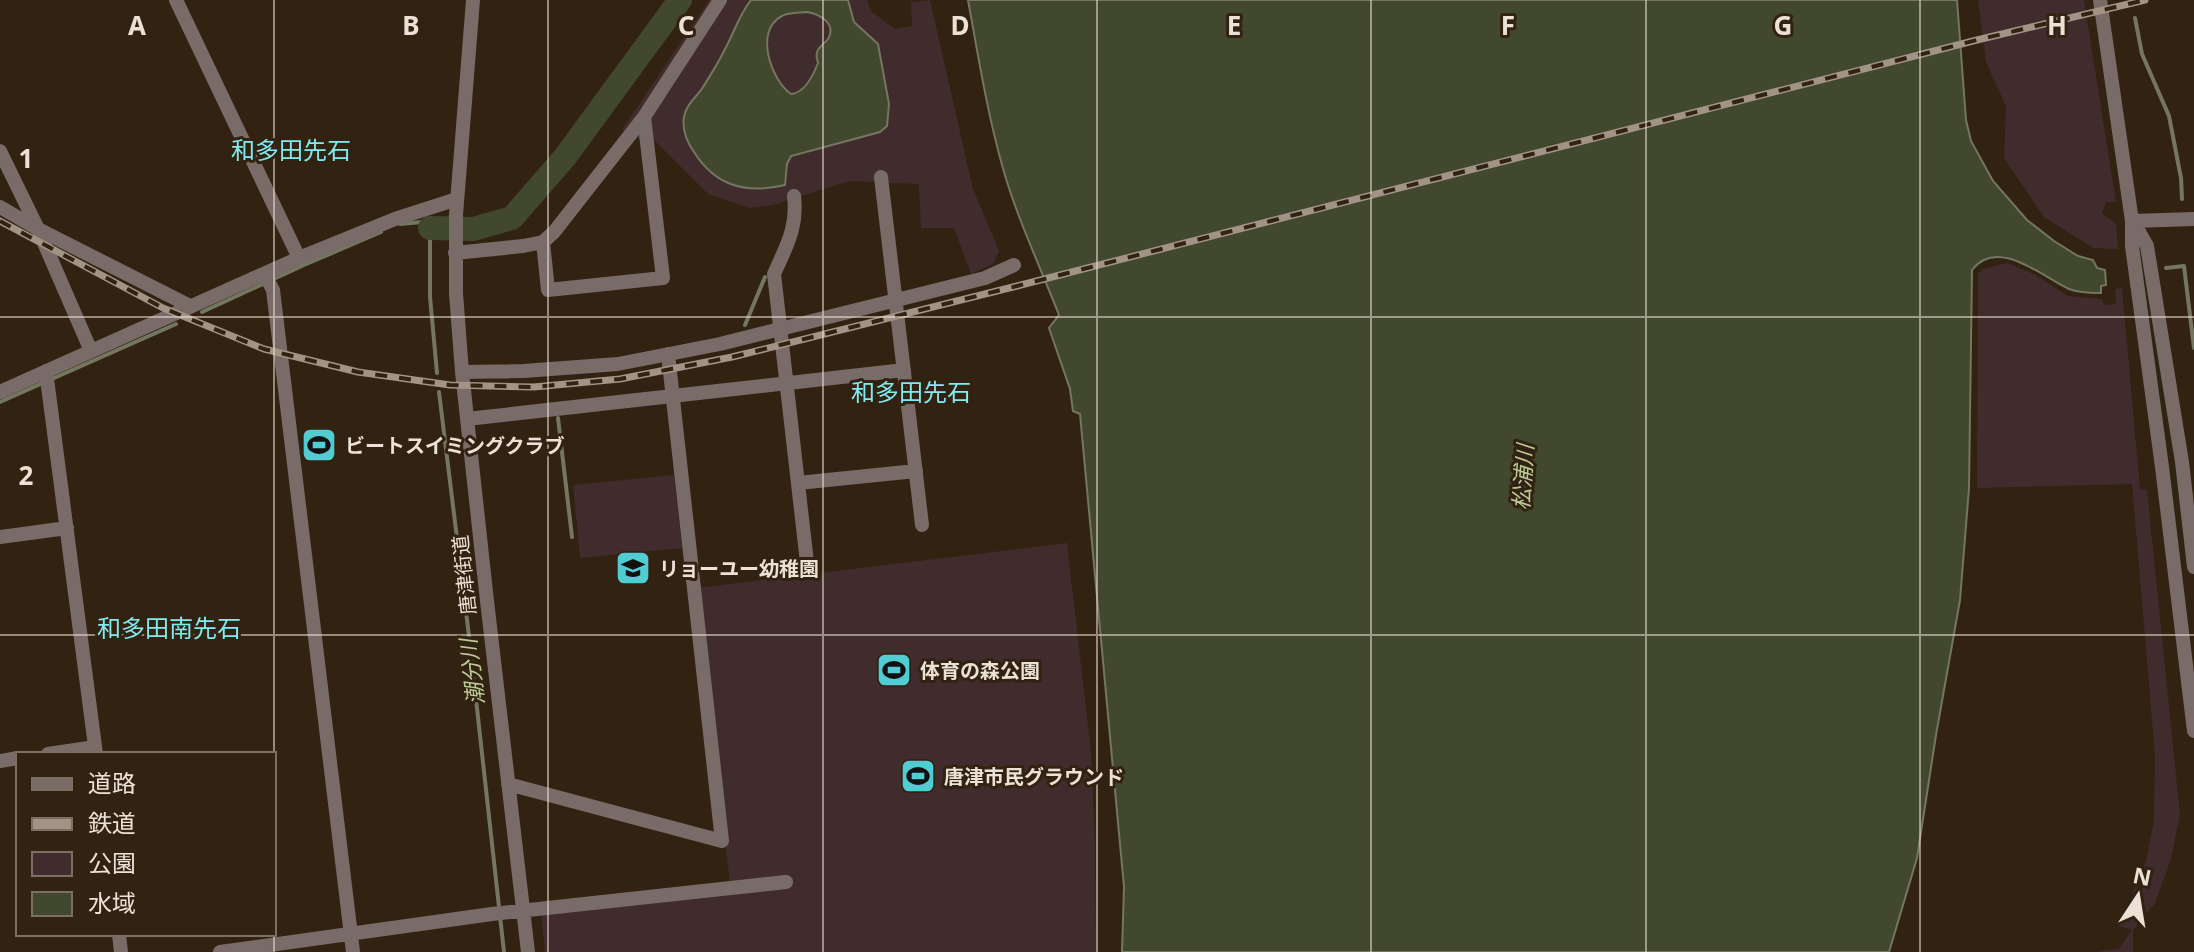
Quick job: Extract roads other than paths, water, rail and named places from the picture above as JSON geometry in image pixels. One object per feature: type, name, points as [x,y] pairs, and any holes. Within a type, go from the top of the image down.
[{"type":"street","points":[[176,0],[299,258]]},
{"type":"street","points":[[0,392],[48,378],[91,351],[190,306],[268,281],[299,258],[395,219],[457,199],[473,0]]},
{"type":"street","points":[[455,247],[523,246],[543,242],[554,232],[644,117],[720,0]]},
{"type":"street","points":[[2100,0],[2132,221],[2132,246],[2194,731]]},
{"type":"street","points":[[543,242],[548,290],[663,278],[644,117]]},
{"type":"street","points":[[0,151],[91,351]]},
{"type":"street","points":[[881,177],[922,525]]},
{"type":"street","points":[[794,196],[796,213],[792,233],[774,274],[786,384],[802,482],[808,571]]},
{"type":"street","name":"唐津街道","points":[[457,199],[455,247],[462,372],[528,952]]},
{"type":"street","points":[[0,207],[190,306]]},
{"type":"street","points":[[2132,221],[2194,219]]},
{"type":"street","points":[[2132,221],[2147,246],[2182,462],[2194,567]]},
{"type":"street","points":[[462,372],[618,364],[720,344],[985,278],[1014,265]]},
{"type":"street","points":[[268,281],[353,952]]},
{"type":"street","points":[[508,784],[722,841],[668,354]]},
{"type":"street","points":[[467,419],[904,370]]},
{"type":"street","points":[[48,378],[96,751]]},
{"type":"street","points":[[802,482],[916,471]]},
{"type":"street","points":[[0,537],[67,528]]},
{"type":"street","points":[[220,952],[498,914],[786,882]]},
{"type":"water","points":[[751,0],[848,0],[854,22],[878,44],[889,104],[887,126],[880,132],[791,156],[785,185],[758,189],[734,185],[712,173],[689,144],[684,131],[684,117],[689,104],[718,63]],"holes":[[[812,13],[829,24],[830,34],[817,52],[818,63],[808,83],[791,94],[772,68],[768,56],[768,33],[773,23],[785,15]]]},
{"type":"water","name":"松浦川","points":[[968,0],[1957,0],[1966,120],[1971,141],[1993,181],[2027,220],[2078,256],[2093,260],[2097,268],[2105,270],[2106,285],[2101,286],[2101,293],[2073,290],[2008,258],[1995,257],[1983,261],[1972,270],[1969,488],[1960,600],[1917,858],[1889,952],[1122,952],[1124,887],[1080,414],[1073,411],[1070,389],[1049,328],[1059,315],[1021,222],[1002,165]]},
{"type":"waterway","name":"潮分川","points":[[430,228],[473,229],[512,218],[565,157],[680,0]]},
{"type":"waterway","points":[[2135,18],[2142,54],[2169,116],[2182,199]]},
{"type":"waterway","name":"潮分川","points":[[400,224],[422,222],[430,228],[430,297],[437,373]]},
{"type":"waterway","points":[[202,312],[381,232]]},
{"type":"waterway","points":[[2166,268],[2184,266],[2194,348]]},
{"type":"waterway","points":[[745,325],[765,277]]},
{"type":"waterway","points":[[0,402],[176,324]]},
{"type":"waterway","name":"潮分川","points":[[439,392],[504,952]]},
{"type":"waterway","points":[[558,418],[572,537]]},
{"type":"railway","points":[[0,221],[163,308],[264,349],[358,372],[450,385],[534,387],[620,379],[732,357],[2145,0]]},
{"type":"place","name":"ビートスイミングクラブ","points":[[319,445]]},
{"type":"place","name":"リョーユー幼稚園","points":[[633,568]]},
{"type":"place","name":"体育の森公園","points":[[894,670]]},
{"type":"place","name":"唐津市民グラウンド","points":[[918,776]]},
{"type":"district","name":"和多田先石","points":[[291,149]]},
{"type":"district","name":"和多田先石","points":[[911,391]]},
{"type":"district","name":"和多田南先石","points":[[169,627]]}]
